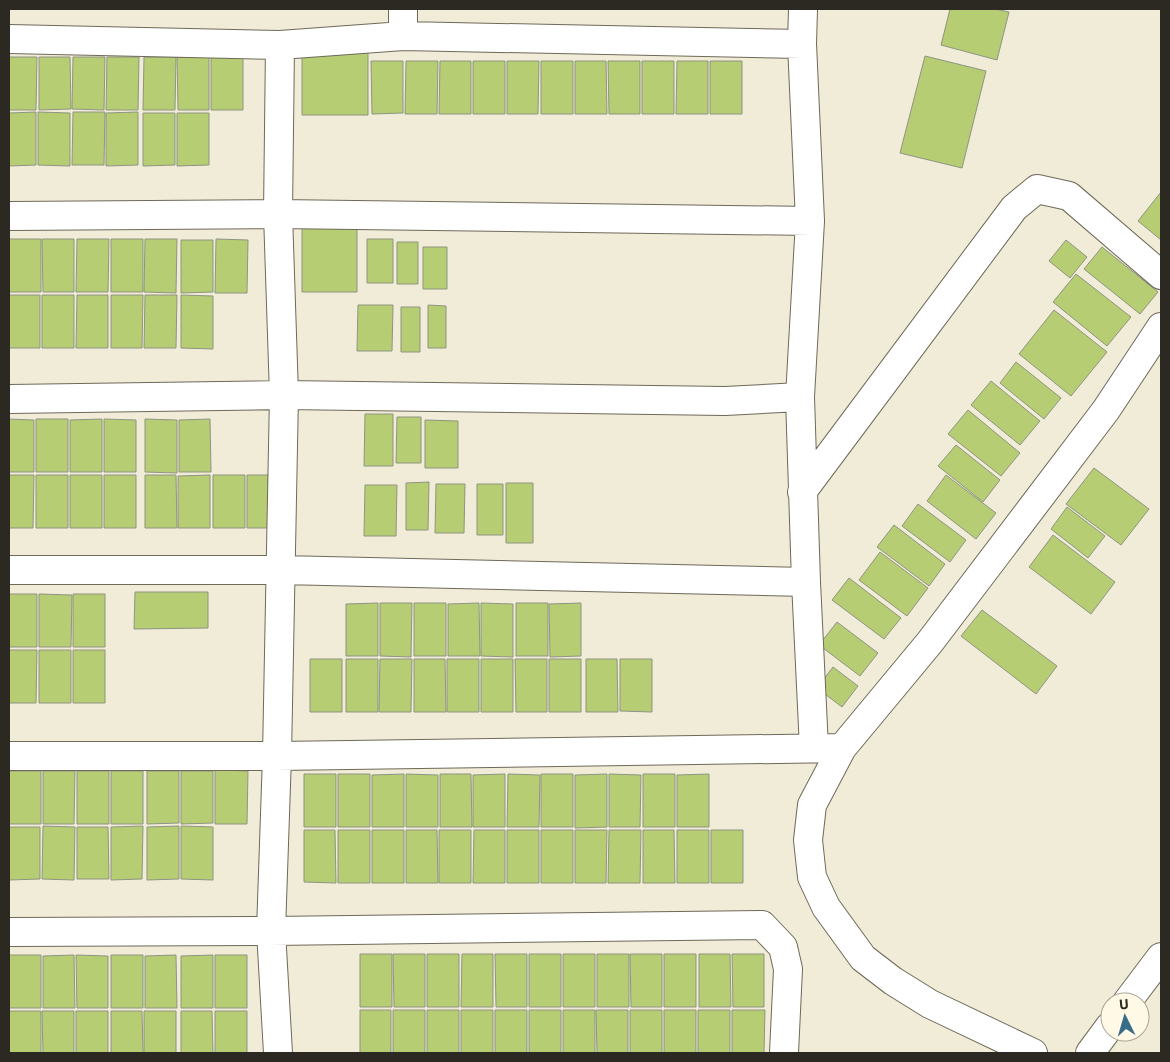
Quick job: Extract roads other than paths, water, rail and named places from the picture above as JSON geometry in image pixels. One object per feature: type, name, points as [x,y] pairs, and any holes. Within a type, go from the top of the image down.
[{"type":"street","points":[[403,9],[403,36]]},
{"type":"street","points":[[804,9],[802,44],[810,221],[800,397],[802,492],[814,748]]},
{"type":"street","points":[[9,39],[280,45],[403,36],[802,44]]},
{"type":"street","points":[[278,1053],[271,931],[278,756],[284,394],[278,214],[280,45]]},
{"type":"street","points":[[802,492],[1014,208],[1037,189],[1069,196],[1161,274]]},
{"type":"street","points":[[9,216],[278,214],[810,221]]},
{"type":"street","points":[[1033,1053],[930,1004],[893,981],[863,958],[826,907],[812,877],[808,840],[812,805],[842,748],[930,642],[1100,418],[1161,327]]},
{"type":"street","points":[[9,399],[284,394],[725,401],[800,397]]},
{"type":"street","points":[[9,570],[282,570],[806,582]]},
{"type":"street","points":[[9,756],[278,756],[842,748]]},
{"type":"street","points":[[9,932],[762,925],[783,947],[788,969],[784,1053]]},
{"type":"street","points":[[1135,992],[1161,957]]},
{"type":"street","points":[[1090,1053],[1100,1040]]}]
